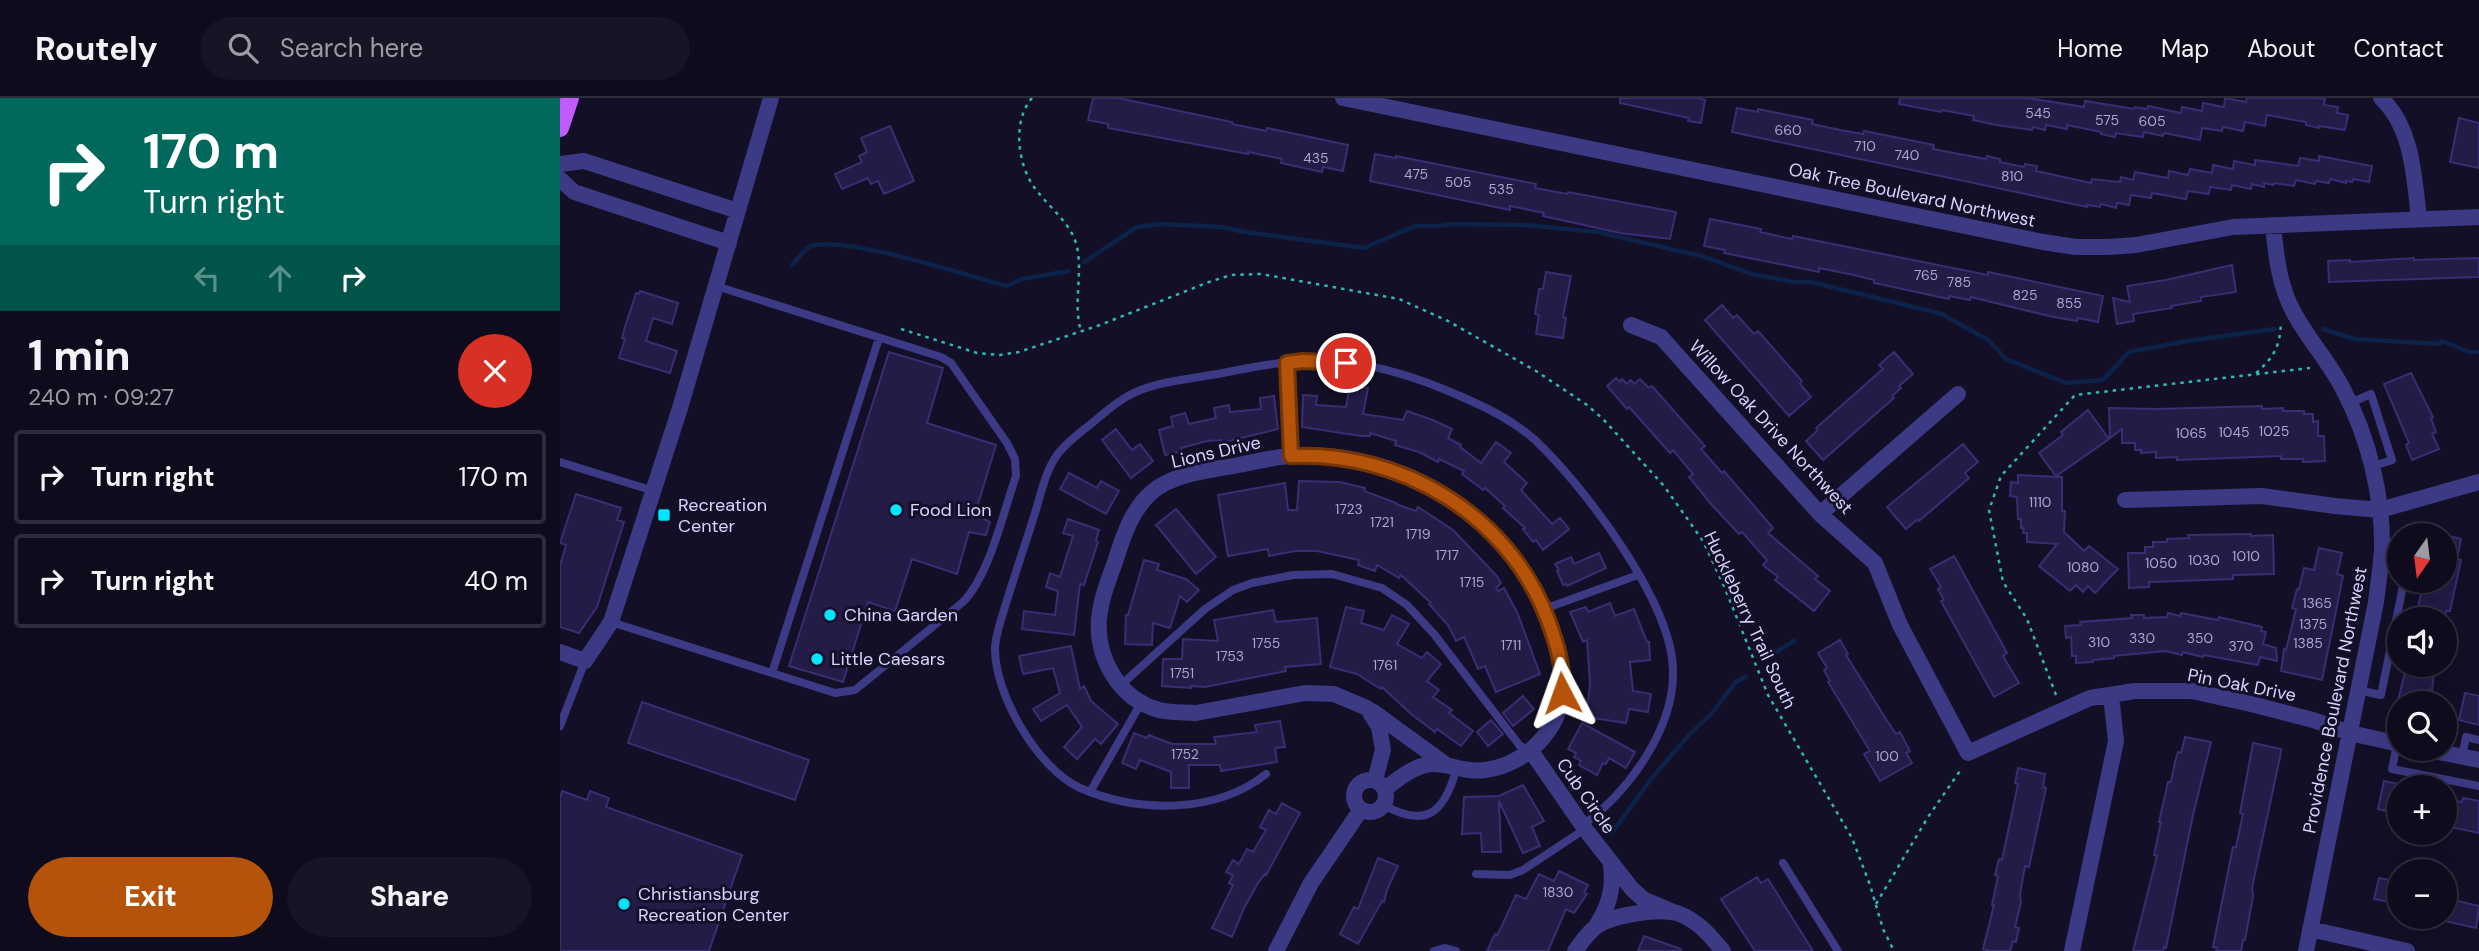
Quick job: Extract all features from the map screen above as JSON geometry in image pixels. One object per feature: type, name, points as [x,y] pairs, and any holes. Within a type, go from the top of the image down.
[{"type":"main road","points":[[560,128],[570,98]]},
{"type":"street","points":[[560,652],[585,661],[611,622],[654,491],[771,98]]},
{"type":"street","name":"Oak Tree Boulevard Northwest","points":[[1343,98],[2076,247],[2136,245],[2233,227],[2479,217]]},
{"type":"street","points":[[2381,98],[2397,118],[2405,136],[2419,218]]},
{"type":"street","points":[[560,164],[584,161],[738,211]]},
{"type":"street","points":[[560,179],[574,192],[729,243]]},
{"type":"street","name":"Providence Boulevard Northwest","points":[[2273,225],[2281,280],[2291,307],[2350,403],[2364,437],[2380,509],[2382,548],[2376,602],[2306,951]]},
{"type":"street","name":"Willow Oak Drive Northwest","points":[[1631,325],[1661,337],[1820,514],[1875,563],[1900,625],[1968,753]]},
{"type":"street","points":[[1820,514],[1958,394]]},
{"type":"street","name":"Lions Drive","points":[[1381,791],[1413,770],[1432,764],[1453,769],[1484,770],[1500,767],[1531,751],[1550,729],[1562,693],[1560,659],[1544,609],[1529,579],[1508,550],[1455,501],[1399,472],[1374,464],[1328,456],[1291,456],[1188,475],[1154,490],[1143,500],[1124,534],[1101,606],[1099,636],[1106,663],[1121,685],[1140,703],[1159,710],[1196,713],[1320,691],[1367,708],[1453,769]]},
{"type":"street","points":[[2125,500],[2262,496],[2330,506],[2380,509],[2479,482]]},
{"type":"street","name":"Pin Oak Drive","points":[[1968,753],[2090,698],[2135,691],[2192,691],[2301,716],[2350,733],[2387,741]]},
{"type":"street","points":[[2071,951],[2116,741],[2111,695]]},
{"type":"street","points":[[1367,708],[1379,727],[1383,750],[1381,791],[1376,810],[1369,813],[1360,811],[1354,804],[1355,793],[1361,784],[1369,779],[1381,791]]},
{"type":"street","name":"Cub Circle","points":[[1531,751],[1610,863],[1643,899],[1703,928],[1723,951]]},
{"type":"street","points":[[2457,756],[2479,760]]},
{"type":"street","points":[[1276,951],[1311,883],[1360,811]]},
{"type":"street","name":"Cub Circle","points":[[1575,951],[1597,926],[1610,900],[1613,883],[1610,863]]},
{"type":"street","points":[[1597,926],[1631,915],[1676,913]]},
{"type":"street","points":[[2310,929],[2407,951]]},
{"type":"lane","points":[[611,622],[835,693],[855,690],[974,591],[1016,475],[1015,459],[1007,443],[951,363],[941,357],[716,286]]},
{"type":"lane","points":[[772,673],[879,338]]},
{"type":"lane","points":[[1287,363],[1291,456]]},
{"type":"lane","points":[[1266,774],[1228,795],[1195,804],[1155,805],[1090,792],[1063,778],[1027,737],[1010,706],[995,644],[1000,620],[1051,464],[1070,440],[1128,396],[1164,383],[1287,363],[1346,363],[1404,376],[1472,401],[1516,425],[1548,454],[1614,535],[1653,600],[1667,633],[1674,671],[1670,701],[1661,730],[1615,797],[1584,827],[1523,870],[1510,874],[1476,874]]},
{"type":"lane","points":[[2350,403],[2371,394],[2382,424],[2392,460],[2371,467]]},
{"type":"lane","points":[[560,462],[654,491]]},
{"type":"lane","points":[[2382,548],[2387,549]]},
{"type":"lane","points":[[1121,685],[1205,608],[1233,590],[1283,576],[1332,574],[1381,588],[1407,605],[1434,634],[1520,746],[1531,751]]},
{"type":"lane","points":[[1544,609],[1638,575]]},
{"type":"lane","points":[[2358,690],[2381,695],[2402,593]]},
{"type":"lane","points":[[560,726],[585,661]]},
{"type":"lane","points":[[1090,792],[1140,703]]},
{"type":"lane","points":[[2462,757],[2466,737],[2479,740]]},
{"type":"lane","points":[[2394,761],[2392,769],[2479,786]]},
{"type":"lane","points":[[1381,791],[1403,815],[1426,815],[1444,801],[1453,769]]},
{"type":"lane","points":[[1783,863],[1838,951]]},
{"type":"lane","points":[[1434,951],[1445,948],[1456,951]]},
{"type":"path","points":[[1032,98],[1024,107],[1020,120],[1022,154],[1032,184],[1064,222],[1074,240],[1079,259],[1077,317],[1081,331]]},
{"type":"path","name":"Huckleberry Trail South","points":[[901,329],[976,353],[1000,355],[1019,352],[1081,331],[1231,275],[1261,274],[1385,296],[1418,306],[1535,371],[1587,405],[1618,435],[1664,486],[1703,541],[1764,687],[1852,838],[1883,929],[1894,951]]},
{"type":"path","points":[[2254,375],[2270,361],[2280,341],[2281,313],[2291,307]]},
{"type":"path","points":[[2062,711],[2027,619],[2003,582],[1989,510],[2001,476],[2075,395],[2312,368],[2324,358]]},
{"type":"path","points":[[1876,904],[1928,817],[1960,774],[1968,753]]},
{"type":"building","points":[[1093,98],[1118,98],[1266,131],[1267,128],[1348,145],[1343,171],[1323,167],[1322,172],[1281,163],[1282,159],[1248,152],[1108,128],[1108,124],[1088,120]]},
{"type":"building","points":[[1620,98],[1705,100],[1701,123],[1620,103]]},
{"type":"building","points":[[1900,98],[2028,98],[2084,107],[2085,101],[2134,109],[2147,109],[2148,106],[2181,113],[2182,107],[2202,111],[2203,103],[2224,107],[2225,98],[2246,102],[2247,98],[2318,98],[2325,99],[2324,105],[2338,107],[2337,113],[2348,115],[2345,130],[2319,128],[2306,125],[2306,122],[2267,115],[2265,126],[2245,122],[2243,131],[2223,127],[2222,131],[2202,128],[2200,140],[2144,132],[2143,137],[2116,133],[2115,137],[2067,125],[2067,129],[2046,125],[2045,130],[2033,127],[2032,130],[1996,125],[1973,120],[1974,116],[1899,104]]},
{"type":"building","points":[[1737,108],[1758,112],[1758,109],[1813,120],[1812,124],[1934,145],[1933,149],[1986,159],[1987,156],[2024,167],[2025,164],[2037,166],[2036,171],[2091,183],[2092,179],[2120,182],[2121,177],[2133,180],[2135,172],[2168,178],[2169,171],[2188,175],[2190,169],[2212,173],[2213,165],[2233,169],[2234,161],[2255,165],[2255,160],[2298,166],[2300,158],[2319,161],[2319,156],[2372,166],[2369,182],[2353,179],[2352,182],[2346,183],[2330,179],[2329,183],[2316,181],[2315,184],[2296,180],[2294,186],[2264,183],[2264,187],[2252,184],[2251,189],[2232,185],[2231,190],[2210,187],[2209,194],[2188,191],[2186,199],[2152,193],[2151,198],[2131,195],[2129,205],[2117,203],[2116,208],[2101,204],[2100,207],[2087,207],[1732,132]]},
{"type":"building","points":[[2459,118],[2479,123],[2479,168],[2450,162]]},
{"type":"building","points":[[890,126],[914,181],[884,194],[878,181],[871,184],[868,178],[842,189],[835,174],[862,162],[859,156],[867,152],[861,138]]},
{"type":"building","points":[[1375,154],[1536,184],[1535,188],[1676,212],[1670,239],[1620,233],[1543,216],[1544,213],[1510,206],[1510,210],[1370,181]]},
{"type":"building","points":[[1710,219],[1761,229],[1760,232],[1792,239],[1793,236],[2103,296],[2098,322],[2049,316],[1971,297],[1970,300],[1949,296],[1949,299],[1874,283],[1874,280],[1854,275],[1819,268],[1819,272],[1724,253],[1725,250],[1704,246]]},
{"type":"building","points":[[2479,258],[2479,277],[2329,282],[2328,261]]},
{"type":"building","points":[[2232,265],[2236,292],[2201,297],[2201,301],[2133,314],[2134,321],[2117,324],[2113,298],[2130,302],[2127,286]]},
{"type":"building","points":[[1546,272],[1571,276],[1563,317],[1566,318],[1563,338],[1536,334],[1539,315],[1535,314],[1539,289],[1543,289]]},
{"type":"building","points":[[640,291],[678,303],[672,324],[653,318],[646,341],[677,351],[670,373],[619,358],[625,339],[622,338],[625,327],[636,293],[639,294]]},
{"type":"building","points":[[1722,305],[1733,318],[1737,315],[1754,334],[1758,331],[1802,381],[1800,384],[1811,397],[1789,416],[1705,320]]},
{"type":"building","points":[[889,352],[943,368],[927,423],[996,445],[975,514],[990,522],[986,535],[969,532],[957,574],[912,559],[895,611],[868,602],[843,682],[789,666]]},
{"type":"building","points":[[1894,352],[1913,374],[1899,386],[1901,388],[1892,396],[1894,398],[1823,460],[1806,441],[1818,430],[1816,428],[1883,369],[1879,365]]},
{"type":"building","points":[[2411,373],[2433,417],[2431,418],[2436,432],[2432,434],[2439,449],[2412,460],[2406,445],[2409,443],[2384,384]]},
{"type":"building","points":[[1616,378],[1627,384],[1631,380],[1634,384],[1640,379],[1649,388],[1652,386],[1705,446],[1701,449],[1722,473],[1724,471],[1773,528],[1768,533],[1818,576],[1815,579],[1830,591],[1814,611],[1775,580],[1778,577],[1763,565],[1767,560],[1742,532],[1739,534],[1711,504],[1689,477],[1693,474],[1673,450],[1670,453],[1607,386]]},
{"type":"building","points":[[1350,385],[1368,388],[1363,414],[1403,420],[1407,411],[1433,420],[1452,429],[1448,438],[1461,445],[1460,447],[1481,463],[1496,442],[1511,453],[1504,462],[1527,483],[1521,490],[1552,524],[1560,518],[1569,529],[1543,550],[1536,540],[1533,542],[1523,529],[1525,528],[1503,508],[1505,506],[1485,488],[1483,490],[1462,474],[1464,471],[1439,459],[1438,462],[1419,452],[1395,445],[1396,441],[1370,433],[1370,436],[1361,436],[1302,427],[1303,395],[1317,396],[1316,405],[1346,407]]},
{"type":"building","points":[[1274,396],[1278,429],[1221,443],[1221,440],[1207,441],[1165,455],[1159,430],[1173,426],[1171,417],[1185,413],[1189,424],[1216,418],[1214,408],[1229,405],[1230,412],[1261,409],[1260,398]]},
{"type":"building","points":[[2262,406],[2262,409],[2283,408],[2283,411],[2313,414],[2313,422],[2318,421],[2318,436],[2324,436],[2325,461],[2303,462],[2303,459],[2281,459],[2281,456],[2177,460],[2177,457],[2156,458],[2156,452],[2141,453],[2141,450],[2135,450],[2135,443],[2122,443],[2122,429],[2110,438],[2109,408]]},
{"type":"building","points":[[2088,410],[2109,439],[2056,476],[2039,453],[2063,435],[2061,432]]},
{"type":"building","points":[[1116,429],[1132,450],[1140,444],[1153,461],[1131,478],[1102,440]]},
{"type":"building","points":[[1963,444],[1978,462],[1965,473],[1969,478],[1906,529],[1887,507]]},
{"type":"building","points":[[1069,473],[1097,488],[1101,481],[1119,491],[1106,514],[1060,489]]},
{"type":"building","points":[[2018,475],[2062,477],[2064,532],[2084,551],[2089,546],[2118,569],[2095,593],[2088,586],[2083,592],[2076,585],[2070,591],[2039,566],[2057,544],[2027,542],[2027,533],[2023,533],[2021,519],[2018,519],[2017,497],[2010,496],[2011,482],[2018,483]]},
{"type":"building","points":[[1299,481],[1340,482],[1365,488],[1364,491],[1396,504],[1416,511],[1418,507],[1453,530],[1497,576],[1501,583],[1496,588],[1498,591],[1504,588],[1517,612],[1540,674],[1496,692],[1485,666],[1478,669],[1464,637],[1456,641],[1448,625],[1429,604],[1431,603],[1401,575],[1399,578],[1377,565],[1375,571],[1358,565],[1359,560],[1317,551],[1295,551],[1269,556],[1268,549],[1228,556],[1218,495],[1285,483],[1288,510],[1297,510]]},
{"type":"building","points":[[576,494],[621,508],[617,520],[624,522],[597,607],[579,633],[560,627],[560,566],[566,545],[560,543]]},
{"type":"building","points":[[1176,509],[1216,557],[1196,574],[1156,525]]},
{"type":"building","points":[[1068,519],[1099,530],[1098,542],[1084,585],[1080,584],[1074,635],[1022,629],[1024,611],[1055,615],[1058,591],[1046,587],[1050,573],[1060,577],[1073,536],[1063,533]]},
{"type":"building","points":[[2188,535],[2273,535],[2274,574],[2233,575],[2233,579],[2149,582],[2149,587],[2129,588],[2128,553],[2145,553],[2145,547],[2153,547],[2153,542],[2189,538]]},
{"type":"building","points":[[2457,538],[2461,539],[2457,559]]},
{"type":"building","points":[[2319,548],[2342,553],[2337,574],[2343,576],[2322,680],[2281,671],[2284,649],[2286,650],[2296,609],[2292,608],[2297,589],[2304,568],[2314,570]]},
{"type":"building","points":[[1599,553],[1606,568],[1567,586],[1563,585],[1555,564],[1571,557],[1574,564]]},
{"type":"building","points":[[1954,556],[2007,653],[2003,656],[2019,683],[1994,697],[1941,601],[1944,600],[1938,589],[1941,587],[1930,569]]},
{"type":"building","points":[[2457,559],[2461,560],[2457,579]]},
{"type":"building","points":[[1144,560],[1159,564],[1157,570],[1186,579],[1199,590],[1187,602],[1180,596],[1170,628],[1153,623],[1152,645],[1125,644],[1126,615]]},
{"type":"building","points":[[2421,593],[2454,593],[2451,607],[2418,607]]},
{"type":"building","points":[[1610,603],[1615,616],[1634,609],[1649,642],[1650,660],[1630,662],[1633,691],[1651,694],[1648,712],[1629,709],[1626,723],[1586,717],[1590,684],[1587,640],[1583,642],[1570,612],[1586,607],[1588,612]]},
{"type":"building","points":[[1346,607],[1364,611],[1361,623],[1384,630],[1392,615],[1409,624],[1397,644],[1422,658],[1427,652],[1441,664],[1427,681],[1439,690],[1433,697],[1452,710],[1449,713],[1473,731],[1461,746],[1437,729],[1435,732],[1382,687],[1381,689],[1357,674],[1330,667]]},
{"type":"building","points":[[1273,610],[1276,622],[1317,618],[1321,664],[1285,667],[1286,671],[1205,687],[1162,686],[1163,659],[1182,659],[1183,639],[1218,641],[1214,620]]},
{"type":"building","points":[[2168,613],[2218,620],[2219,617],[2262,627],[2261,631],[2266,632],[2263,644],[2276,648],[2277,661],[2260,657],[2258,665],[2165,651],[2076,663],[2076,656],[2072,656],[2071,637],[2066,638],[2065,626],[2081,625],[2080,622],[2132,618],[2131,615],[2144,615],[2144,618],[2167,617]]},
{"type":"building","points":[[1840,640],[1848,654],[1846,655],[1886,719],[1896,734],[1900,732],[1910,751],[1906,753],[1912,763],[1880,781],[1864,754],[1870,751],[1828,682],[1830,681],[1824,670],[1827,668],[1818,653]]},
{"type":"building","points":[[1071,646],[1080,689],[1084,686],[1091,701],[1118,724],[1101,744],[1095,739],[1077,759],[1064,747],[1082,727],[1067,705],[1041,721],[1033,709],[1060,693],[1053,668],[1023,674],[1019,656]]},
{"type":"building","points":[[2404,677],[2434,677],[2432,691],[2400,691]]},
{"type":"building","points":[[2465,693],[2479,696],[2479,725],[2459,720]]},
{"type":"building","points":[[1523,696],[1534,709],[1513,726],[1503,713]]},
{"type":"building","points":[[642,702],[809,760],[795,800],[628,743]]},
{"type":"building","points":[[1491,720],[1503,734],[1488,746],[1477,732]]},
{"type":"building","points":[[1280,721],[1285,747],[1275,748],[1277,762],[1221,771],[1220,765],[1189,765],[1189,788],[1171,788],[1171,772],[1140,760],[1136,769],[1122,763],[1134,733],[1147,738],[1149,735],[1172,744],[1216,744],[1214,737],[1257,732],[1255,725]]},
{"type":"building","points":[[1582,723],[1635,752],[1626,768],[1609,758],[1597,775],[1579,765],[1581,761],[1574,757],[1576,753],[1568,749]]},
{"type":"building","points":[[2185,737],[2211,742],[2166,948],[2164,947],[2163,951],[2133,951],[2157,856],[2154,855],[2168,782],[2171,782],[2178,752],[2181,753]]},
{"type":"building","points":[[2253,743],[2281,749],[2280,757],[2252,888],[2245,940],[2241,951],[2216,951],[2217,948],[2213,947],[2233,847],[2236,847],[2243,814],[2240,813]]},
{"type":"building","points":[[2018,768],[2045,774],[2043,787],[2046,788],[2029,867],[2025,866],[2015,927],[2019,928],[2016,942],[2013,941],[2010,951],[1991,951],[1983,949],[1994,905],[1998,876],[1995,875],[1999,859],[2002,860],[2018,784],[2015,783]]},
{"type":"building","points":[[2384,781],[2387,782],[2387,811],[2378,809]]},
{"type":"building","points":[[1523,785],[1544,821],[1532,827],[1540,846],[1523,853],[1499,801],[1501,852],[1482,852],[1481,833],[1462,834],[1464,797],[1499,796]]},
{"type":"building","name":"Christiansburg Recreation Center","points":[[562,791],[587,800],[590,791],[609,798],[606,807],[742,855],[709,951],[560,951]]},
{"type":"building","points":[[2463,798],[2479,801],[2479,833],[2457,828],[2457,801],[2462,802]]},
{"type":"building","points":[[1282,803],[1300,813],[1266,875],[1258,883],[1244,908],[1232,937],[1212,928],[1233,885],[1229,883],[1233,875],[1226,872],[1233,860],[1239,864],[1247,849],[1253,852],[1266,830],[1260,827],[1269,810],[1276,814]]},
{"type":"building","points":[[1378,858],[1398,866],[1384,902],[1382,901],[1358,944],[1340,934],[1354,907],[1358,909]]},
{"type":"building","points":[[1559,871],[1588,885],[1584,893],[1587,894],[1574,913],[1566,909],[1548,951],[1487,951],[1516,895],[1526,899],[1539,874],[1554,881]]},
{"type":"building","points":[[1757,877],[1761,883],[1768,879],[1813,951],[1755,951],[1721,899]]},
{"type":"building","points":[[2379,878],[2387,880],[2387,902],[2374,899]]},
{"type":"building","points":[[2457,901],[2479,906],[2476,928],[2457,924]]},
{"type":"building","points":[[1644,936],[1681,949],[1638,951]]},
{"type":"waterway","points":[[1084,262],[1137,227],[1161,224],[1221,227],[1364,248],[1415,226],[1525,225],[1598,232],[1705,257],[1751,274],[1794,282],[1811,282],[1942,314],[1988,340],[2006,359],[2066,383],[2103,380],[2129,352],[2274,329]]},
{"type":"waterway","points":[[792,265],[808,247],[828,244],[877,251],[1007,286],[1022,279],[1069,271]]},
{"type":"waterway","points":[[2323,329],[2355,339],[2439,344],[2442,341],[2469,352],[2479,352]]},
{"type":"waterway","points":[[1768,657],[1794,641]]},
{"type":"waterway","points":[[1611,834],[1651,779],[1712,713],[1735,683],[1746,676]]},
{"type":"place","name":"Food Lion","points":[[896,510]]},
{"type":"place","name":"Recreation Center","points":[[664,515]]},
{"type":"place","name":"China Garden","points":[[830,615]]},
{"type":"place","name":"Little Caesars","points":[[817,659]]},
{"type":"place","name":"Christiansburg Recreation Center","points":[[624,904]]},
{"type":"route","points":[[1346,363],[1287,363],[1291,456],[1353,459],[1399,472],[1455,501],[1473,515],[1520,564],[1537,594],[1560,659],[1562,693]]}]
